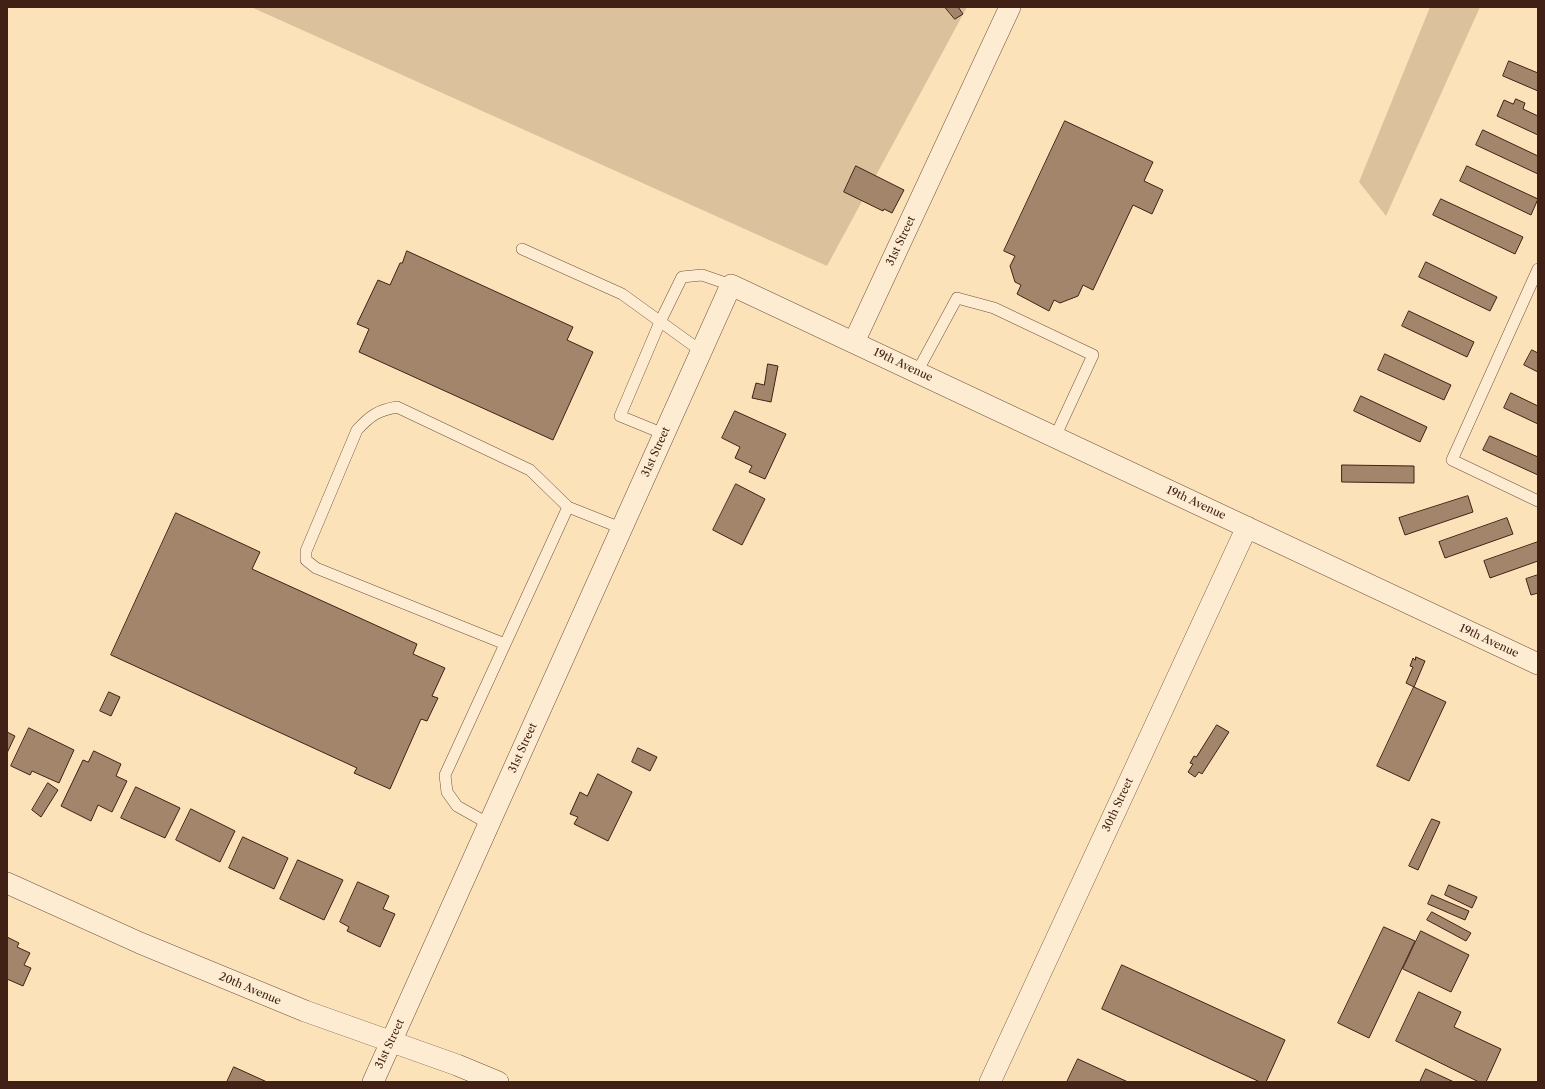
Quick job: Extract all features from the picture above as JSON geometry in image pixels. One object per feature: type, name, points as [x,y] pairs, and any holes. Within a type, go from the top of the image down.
[{"type":"street","name":"31st Street","points":[[854,342],[1010,7]]},
{"type":"street","name":"31st Street","points":[[373,1082],[731,285]]},
{"type":"street","points":[[731,285],[854,342]]},
{"type":"street","name":"19th Avenue","points":[[854,342],[1538,664]]},
{"type":"street","name":"30th Street","points":[[990,1082],[1247,527]]},
{"type":"street","name":"20th Avenue","points":[[7,883],[140,943],[305,1012],[392,1041],[498,1082]]},
{"type":"lane","points":[[522,250],[622,294],[701,351]]},
{"type":"lane","points":[[1538,269],[1452,460],[1538,501]]},
{"type":"lane","points":[[664,434],[620,416],[660,322],[682,277],[702,275],[731,285]]},
{"type":"lane","points":[[917,372],[957,298],[994,308],[1093,355],[1055,437]]},
{"type":"lane","points":[[505,644],[316,568],[306,560],[306,551],[357,430],[366,420],[383,409],[396,407],[530,470],[568,507],[621,528]]},
{"type":"lane","points":[[489,824],[457,806],[447,792],[445,776],[568,507]]},
{"type":"shaded area","points":[[251,7],[967,7],[827,266]]},
{"type":"shaded area","points":[[1430,7],[1480,7],[1386,216],[1359,182]]},
{"type":"building","points":[[945,7],[958,7],[963,14],[955,19]]},
{"type":"building","points":[[1509,61],[1538,73],[1538,91],[1503,76]]},
{"type":"building","points":[[1516,99],[1525,103],[1523,109],[1538,116],[1538,135],[1497,116],[1504,100],[1513,104]]},
{"type":"building","points":[[1065,121],[1153,162],[1144,181],[1163,190],[1152,214],[1133,205],[1093,290],[1083,285],[1078,296],[1060,303],[1054,300],[1049,311],[1017,294],[1021,285],[1015,282],[1010,266],[1015,256],[1004,251]]},
{"type":"building","points":[[1483,130],[1538,156],[1538,174],[1476,145]]},
{"type":"building","points":[[856,166],[904,190],[892,213],[884,209],[883,211],[844,192]]},
{"type":"building","points":[[1467,166],[1538,199],[1531,215],[1460,181]]},
{"type":"building","points":[[1441,199],[1523,237],[1515,254],[1433,215]]},
{"type":"building","points":[[407,251],[573,327],[567,340],[593,352],[553,440],[359,352],[369,329],[357,324],[378,280],[390,285]]},
{"type":"building","points":[[1426,262],[1497,297],[1490,311],[1419,277]]},
{"type":"building","points":[[1409,311],[1474,342],[1467,357],[1402,326]]},
{"type":"building","points":[[1532,350],[1538,353],[1538,372],[1524,365]]},
{"type":"building","points":[[1385,354],[1451,385],[1444,400],[1378,370]]},
{"type":"building","points":[[768,364],[778,366],[771,402],[752,398],[756,383],[764,385]]},
{"type":"building","points":[[1511,393],[1538,406],[1538,424],[1504,408]]},
{"type":"building","points":[[1361,396],[1427,427],[1420,442],[1354,411]]},
{"type":"building","points":[[735,411],[786,434],[765,479],[749,472],[752,466],[735,458],[740,447],[722,438]]},
{"type":"building","points":[[1490,436],[1538,457],[1538,475],[1483,450]]},
{"type":"building","points":[[1342,465],[1414,466],[1414,483],[1342,482]]},
{"type":"building","points":[[736,484],[765,499],[742,545],[713,530]]},
{"type":"building","points":[[1468,496],[1473,512],[1405,535],[1399,518]]},
{"type":"building","points":[[176,513],[260,552],[252,569],[417,644],[413,654],[445,668],[432,696],[438,698],[427,721],[421,719],[390,789],[354,773],[357,768],[111,655]]},
{"type":"building","points":[[1507,518],[1513,534],[1445,558],[1439,542]]},
{"type":"building","points":[[1538,542],[1538,561],[1490,578],[1484,561]]},
{"type":"building","points":[[1538,575],[1538,593],[1531,595],[1526,579]]},
{"type":"building","points":[[1416,657],[1425,661],[1414,687],[1406,683],[1413,667],[1410,666],[1413,658],[1415,660]]},
{"type":"building","points":[[1414,687],[1446,702],[1409,781],[1377,766]]},
{"type":"building","points":[[109,692],[120,697],[111,716],[100,711]]},
{"type":"building","points":[[1217,725],[1229,732],[1202,774],[1199,772],[1195,777],[1188,772],[1193,764],[1190,763],[1194,756],[1196,757]]},
{"type":"building","points":[[29,728],[74,750],[59,783],[32,771],[30,775],[11,766]]},
{"type":"building","points":[[7,732],[15,736],[7,753]]},
{"type":"building","points":[[638,748],[657,757],[650,771],[632,762]]},
{"type":"building","points":[[94,751],[121,764],[116,776],[127,781],[112,812],[98,805],[91,821],[61,806],[83,760],[88,762]]},
{"type":"building","points":[[598,774],[632,792],[608,841],[574,824],[578,817],[570,814],[580,792],[587,796]]},
{"type":"building","points":[[48,783],[58,790],[41,817],[32,810]]},
{"type":"building","points":[[136,787],[180,808],[165,838],[121,818]]},
{"type":"building","points":[[191,809],[235,831],[220,862],[176,840]]},
{"type":"building","points":[[1432,819],[1440,822],[1418,870],[1409,866]]},
{"type":"building","points":[[243,837],[288,858],[274,889],[229,868]]},
{"type":"building","points":[[298,860],[343,880],[324,920],[280,899]]},
{"type":"building","points":[[358,882],[389,896],[383,909],[395,914],[380,947],[347,931],[349,927],[340,922]]},
{"type":"building","points":[[1449,885],[1477,897],[1472,908],[1445,895]]},
{"type":"building","points":[[1432,895],[1469,911],[1465,920],[1428,904]]},
{"type":"building","points":[[1432,912],[1471,933],[1466,941],[1427,920]]},
{"type":"building","points":[[1384,927],[1415,941],[1369,1038],[1338,1023]]},
{"type":"building","points":[[1421,931],[1469,955],[1451,992],[1403,969]]},
{"type":"building","points":[[7,937],[19,943],[17,947],[30,953],[24,965],[31,968],[23,986],[7,979]]},
{"type":"building","points":[[1122,965],[1285,1040],[1266,1082],[1260,1082],[1102,1009]]},
{"type":"building","points":[[1419,992],[1461,1012],[1454,1027],[1501,1049],[1486,1082],[1479,1082],[1396,1041]]},
{"type":"building","points":[[1078,1059],[1128,1082],[1067,1082]]},
{"type":"building","points":[[234,1067],[267,1082],[227,1082]]},
{"type":"building","points":[[1426,1069],[1454,1082],[1420,1082]]}]
